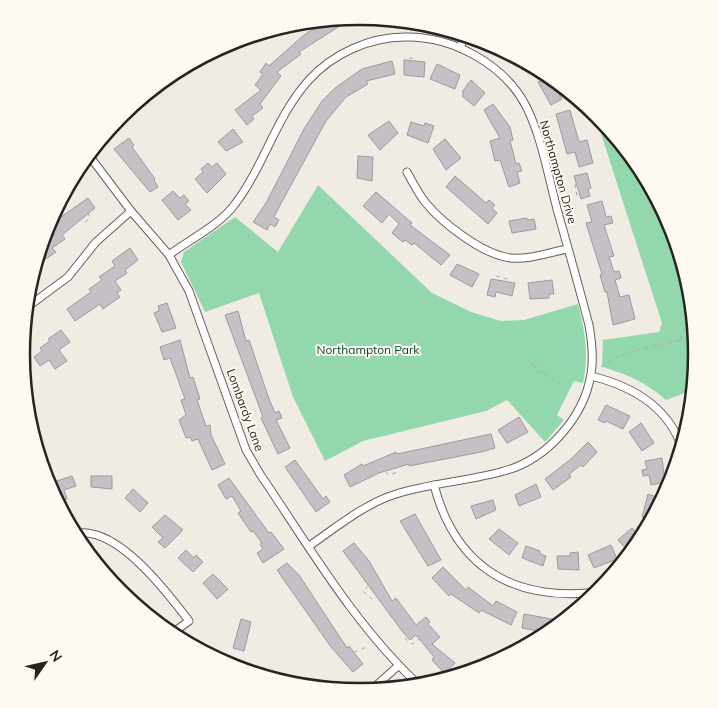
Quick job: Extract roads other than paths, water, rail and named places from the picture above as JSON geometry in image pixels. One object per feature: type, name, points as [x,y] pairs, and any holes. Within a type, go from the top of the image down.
[{"type":"street","name":"Northampton Drive","points":[[170,255],[234,206],[296,96],[309,80],[328,63],[361,45],[389,38],[436,39],[460,48],[486,62],[507,82],[526,106],[538,136],[589,326],[592,349],[591,376],[580,407],[567,426],[544,450],[518,466],[505,471],[434,485],[380,500],[309,546]]},
{"type":"street","points":[[460,48],[463,41]]},
{"type":"street","name":"Lombardy Lane","points":[[93,161],[131,211],[170,255],[189,291],[201,320],[246,450],[260,474],[366,628],[398,666],[412,679]]},
{"type":"street","points":[[407,172],[425,202],[461,234],[486,250],[510,258],[532,257],[568,248]]},
{"type":"street","points":[[34,302],[68,277],[96,242],[131,211]]},
{"type":"street","points":[[591,376],[615,382],[642,395],[663,414],[677,439]]},
{"type":"street","points":[[434,485],[440,507],[453,533],[469,554],[492,573],[524,589],[545,593],[572,595],[585,594]]},
{"type":"street","points":[[82,532],[106,538],[121,547],[171,597],[189,621],[177,629]]},
{"type":"street","points":[[380,682],[398,666]]},
{"type":"park label","name":"Northampton Park","points":[[368,350]]}]
